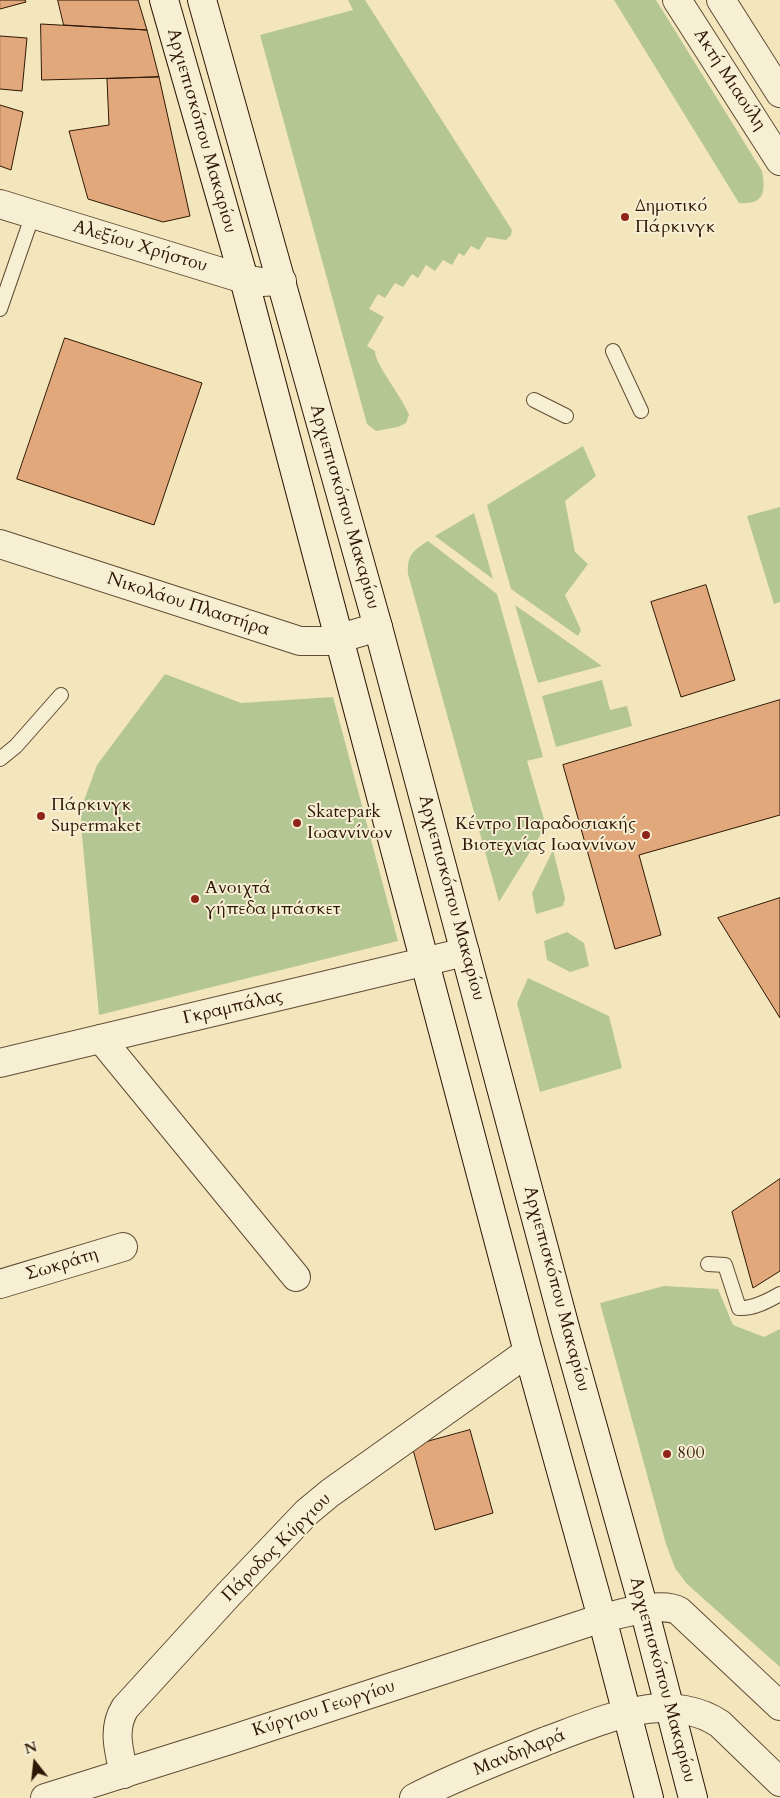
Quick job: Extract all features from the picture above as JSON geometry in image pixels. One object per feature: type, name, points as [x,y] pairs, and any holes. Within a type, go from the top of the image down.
[{"type":"street","name":"Αρχιεπισκόπου Μακαρίου","points":[[164,0],[244,279],[528,1352],[628,1713],[645,1797]]},
{"type":"street","name":"Αρχιεπισκόπου Μακαρίου","points":[[202,0],[378,628],[569,1340],[644,1609],[693,1798]]},
{"type":"street","name":"Ακτή Μιαούλη","points":[[678,0],[780,160]]},
{"type":"street","name":"Ακτή Μιαούλη","points":[[721,0],[780,93]]},
{"type":"street","name":"Αλεξίου Χρήστου","points":[[0,204],[244,279],[261,282],[282,281]]},
{"type":"street","name":"Νικολάου Πλαστήρα","points":[[0,544],[300,641],[330,641],[378,628]]},
{"type":"street","name":"Γκραμπάλας","points":[[0,1063],[465,952]]},
{"type":"street","points":[[101,1039],[296,1277]]},
{"type":"street","name":"Σωκράτη","points":[[0,1284],[123,1247]]},
{"type":"street","name":"Πάροδος Κύργιου","points":[[124,1774],[117,1732],[121,1715],[125,1708],[300,1519],[330,1493],[528,1352]]},
{"type":"street","name":"Κύργιου Γεωργίου","points":[[45,1798],[602,1618],[644,1609],[669,1608],[679,1612],[780,1706]]},
{"type":"street","name":"Μανδηλαρά","points":[[414,1798],[507,1756],[571,1732],[628,1713],[669,1708],[686,1710],[710,1717],[720,1724],[780,1782]]},
{"type":"lane","points":[[0,309],[34,214]]},
{"type":"lane","points":[[612,350],[641,411]]},
{"type":"lane","points":[[534,400],[566,416]]},
{"type":"lane","points":[[0,759],[16,746],[61,695]]},
{"type":"lane","points":[[708,1264],[726,1265],[739,1308],[762,1303],[780,1294]]},
{"type":"green space","points":[[348,0],[365,0],[512,230],[511,235],[506,240],[487,237],[479,250],[471,246],[464,256],[459,253],[452,265],[443,260],[435,271],[426,265],[418,278],[412,274],[403,287],[395,283],[385,298],[378,294],[369,309],[384,317],[367,346],[375,351],[379,364],[409,415],[406,423],[398,427],[376,431],[367,424],[260,35],[353,10]]},
{"type":"green space","points":[[614,0],[656,0],[762,171],[763,191],[761,196],[754,202],[739,203]]},
{"type":"green space","points":[[583,446],[596,476],[565,501],[575,552],[588,564],[565,595],[581,630],[578,636],[511,589],[487,505]]},
{"type":"green space","points":[[780,507],[780,602],[774,604],[747,516]]},
{"type":"green space","points":[[474,513],[493,579],[435,536]]},
{"type":"green space","points":[[428,541],[497,594],[543,757],[527,761],[546,826],[499,902],[408,574],[408,563],[412,554]]},
{"type":"green space","points":[[515,605],[602,666],[538,683]]},
{"type":"green space","points":[[165,674],[241,703],[333,697],[398,941],[99,1015],[81,825],[82,806],[97,765]]},
{"type":"green space","points":[[602,680],[610,710],[627,706],[632,726],[556,747],[542,696]]},
{"type":"green space","points":[[553,850],[565,898],[563,906],[536,914],[532,893]]},
{"type":"green space","points":[[567,932],[584,943],[589,966],[570,972],[547,960],[544,941]]},
{"type":"green space","points":[[528,978],[609,1016],[622,1068],[540,1092],[517,1003]]},
{"type":"green space","points":[[664,1286],[718,1289],[733,1325],[764,1337],[780,1329],[780,1667],[687,1584],[675,1568],[666,1544],[600,1303]]},
{"type":"building","points":[[0,0],[25,0],[26,2],[0,9]]},
{"type":"building","points":[[58,0],[138,0],[147,30],[64,25]]},
{"type":"building","points":[[41,24],[147,30],[159,77],[42,80]]},
{"type":"building","points":[[0,36],[27,38],[22,91],[0,89]]},
{"type":"building","points":[[159,77],[190,216],[163,222],[88,199],[69,131],[109,125],[107,79]]},
{"type":"building","points":[[0,105],[23,112],[11,170],[0,166]]},
{"type":"building","points":[[65,338],[202,383],[154,525],[17,479]]},
{"type":"building","points":[[706,585],[735,680],[681,697],[651,602]]},
{"type":"building","name":"Κέντρο Παραδοσιακής Βιοτεχνίας Ιωαννίνων","points":[[780,700],[780,815],[639,855],[661,935],[615,949],[563,765]]},
{"type":"building","points":[[780,898],[780,1018],[718,918]]},
{"type":"building","points":[[780,1179],[780,1271],[753,1288],[732,1212]]},
{"type":"building","points":[[470,1430],[493,1513],[435,1530],[412,1446]]},
{"type":"place","name":"Δημοτικό Πάρκινγκ","points":[[625,217]]},
{"type":"place","name":"Πάρκινγκ Supermaket","points":[[41,816]]},
{"type":"place","name":"Skatepark Ιωαννίνων","points":[[297,823]]},
{"type":"place","name":"Κέντρο Παραδοσιακής Βιοτεχνίας Ιωαννίνων","points":[[646,835]]},
{"type":"place","name":"Ανοιχτά γήπεδα μπάσκετ","points":[[195,899]]},
{"type":"place","name":"800","points":[[667,1454]]}]
